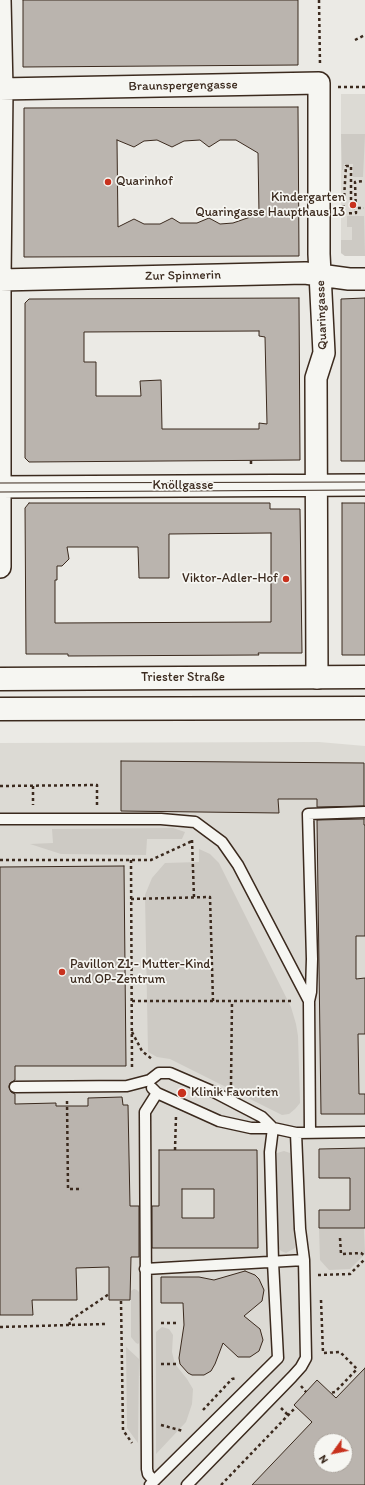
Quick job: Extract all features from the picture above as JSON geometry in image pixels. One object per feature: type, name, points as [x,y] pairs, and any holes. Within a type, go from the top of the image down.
[{"type":"main road","name":"Triester Straße","points":[[0,679],[365,677]]},
{"type":"main road","points":[[0,709],[365,708]]},
{"type":"street","points":[[0,0],[0,567]]},
{"type":"street","name":"Braunspergengasse","points":[[1,90],[319,83]]},
{"type":"street","name":"Quaringasse","points":[[317,678],[316,378],[324,354],[319,254],[319,83]]},
{"type":"street","name":"Zur Spinnerin","points":[[0,280],[305,273],[349,279],[365,279]]},
{"type":"street","name":"Knöllgasse","points":[[0,486],[365,485]]},
{"type":"lane","points":[[310,1133],[309,1001],[311,992],[312,959],[308,814],[365,812]]},
{"type":"lane","points":[[0,819],[161,820],[195,822],[222,842],[238,865],[309,1001]]},
{"type":"lane","points":[[15,1087],[128,1086],[150,1080],[159,1073],[170,1073],[214,1092],[262,1117],[273,1128]]},
{"type":"lane","points":[[150,1080],[151,1087],[157,1093],[219,1121],[251,1128],[273,1128],[296,1133],[365,1132]]},
{"type":"lane","points":[[157,1093],[145,1112],[147,1421],[148,1474],[152,1483],[278,1358],[273,1262],[270,1152],[273,1128]]},
{"type":"lane","points":[[187,1485],[292,1378],[304,1363],[306,1358],[304,1260],[300,1229],[296,1133]]},
{"type":"lane","points":[[145,1269],[304,1260]]},
{"type":"path","points":[[319,0],[319,83],[337,87],[365,87]]},
{"type":"path","points":[[355,40],[365,36]]},
{"type":"path","points":[[343,214],[346,166],[351,166],[351,208],[364,208]]},
{"type":"path","points":[[337,214],[356,213],[355,182],[364,181]]},
{"type":"path","points":[[0,786],[97,785],[97,811]]},
{"type":"path","points":[[33,786],[34,811]]},
{"type":"path","points":[[194,898],[192,841],[195,822]]},
{"type":"path","points":[[0,860],[151,860],[192,841]]},
{"type":"path","points":[[131,860],[132,1073],[150,1080]]},
{"type":"path","points":[[131,899],[210,897],[213,1001]]},
{"type":"path","points":[[132,1001],[309,1001]]},
{"type":"path","points":[[232,1001],[232,1086]]},
{"type":"path","points":[[132,1032],[142,1051],[153,1060]]},
{"type":"path","points":[[67,1087],[68,1189],[82,1189]]},
{"type":"path","points":[[175,1150],[176,1101]]},
{"type":"path","points":[[169,1117],[176,1117],[183,1121]]},
{"type":"path","points":[[316,1275],[350,1274],[365,1258],[361,1253],[341,1254],[340,1238]]},
{"type":"path","points":[[70,1325],[69,1320],[109,1294]]},
{"type":"path","points":[[321,1300],[323,1352],[340,1352],[357,1369],[335,1392],[330,1392]]},
{"type":"path","points":[[122,1301],[123,1430],[134,1446]]},
{"type":"path","points":[[154,1323],[178,1323]]},
{"type":"path","points":[[0,1327],[105,1324]]},
{"type":"path","points":[[221,1485],[296,1407]]},
{"type":"path","points":[[147,1421],[183,1431]]},
{"type":"shaded area","name":"Kindergarten Quaringasse Haupthaus 13","points":[[341,94],[365,94],[365,256],[345,256],[341,253]]},
{"type":"shaded area","points":[[341,134],[365,134],[363,177],[353,177],[353,164],[344,164],[342,170]]},
{"type":"shaded area","points":[[347,216],[364,216],[365,256],[345,256],[341,253],[341,240],[352,240],[352,227],[347,227]]},
{"type":"shaded area","name":"Klinik Favoriten","points":[[319,742],[365,746],[365,1485],[0,1485],[0,743]]},
{"type":"shaded area","points":[[173,828],[185,832],[182,839],[147,839],[146,855],[61,854],[30,844],[53,843],[52,829]]},
{"type":"shaded area","points":[[199,849],[210,854],[219,863],[291,1007],[298,1036],[300,1103],[289,1114],[282,1115],[170,1059],[157,1057],[148,1052],[145,895],[152,878],[165,863],[199,862]]},
{"type":"shaded area","points":[[284,1151],[290,1153],[295,1248],[286,1253],[281,1251],[277,1246],[277,1153]]},
{"type":"shaded area","points":[[319,1228],[364,1228],[365,1254],[350,1269],[329,1270],[320,1260]]},
{"type":"shaded area","points":[[134,1289],[139,1292],[138,1344],[131,1337],[131,1291]]},
{"type":"shaded area","points":[[162,1327],[169,1329],[173,1335],[172,1352],[175,1364],[193,1389],[192,1404],[186,1422],[156,1454],[156,1332]]},
{"type":"shaded area","points":[[126,1347],[139,1359],[138,1443],[127,1428]]},
{"type":"building","points":[[23,0],[298,0],[298,65],[23,67]]},
{"type":"building","points":[[298,107],[299,256],[24,257],[24,108]],"holes":[[[117,140],[134,147],[144,141],[157,140],[172,147],[184,141],[200,140],[209,147],[220,140],[236,140],[258,153],[259,214],[233,223],[220,224],[209,218],[197,223],[180,223],[172,218],[160,224],[144,224],[134,219],[118,227]]]},
{"type":"building","points":[[299,298],[300,460],[29,462],[25,458],[25,303],[29,299]],"holes":[[[259,331],[259,336],[265,337],[267,424],[259,423],[259,429],[162,429],[161,380],[140,381],[141,396],[96,396],[96,362],[84,362],[84,332]]]},
{"type":"building","points":[[365,298],[365,461],[341,461],[341,299]]},
{"type":"building","name":"Viktor-Adler-Hof","points":[[29,503],[270,503],[270,509],[300,509],[302,653],[258,653],[259,655],[68,656],[68,654],[26,654],[25,508]],"holes":[[[271,533],[271,622],[55,623],[55,580],[57,580],[57,566],[62,566],[69,559],[67,547],[138,547],[139,578],[169,578],[169,534]]]},
{"type":"building","points":[[342,503],[365,503],[365,655],[342,655]]},
{"type":"building","points":[[121,761],[364,763],[364,806],[317,807],[317,799],[278,799],[279,813],[121,811]]},
{"type":"building","points":[[364,819],[365,936],[356,936],[356,979],[365,978],[365,1034],[358,1034],[359,1094],[365,1094],[365,1114],[321,1114],[317,820]]},
{"type":"building","points":[[124,866],[126,1066],[15,1066],[15,1080],[10,1083],[9,1087],[11,1092],[15,1094],[15,1104],[56,1103],[56,1106],[88,1106],[88,1098],[122,1097],[123,1105],[128,1105],[130,1206],[139,1206],[139,1257],[131,1257],[130,1300],[109,1300],[109,1267],[76,1268],[77,1300],[32,1300],[33,1315],[0,1315],[0,867]]},
{"type":"building","points":[[365,1148],[365,1228],[319,1228],[319,1210],[350,1210],[350,1178],[319,1178],[319,1149]]},
{"type":"building","points":[[159,1150],[257,1150],[258,1248],[152,1248],[152,1206],[159,1206]],"holes":[[[182,1189],[214,1189],[214,1218],[182,1218]]]},
{"type":"building","points":[[245,1271],[255,1275],[259,1279],[264,1290],[262,1301],[244,1316],[260,1329],[263,1340],[259,1351],[250,1357],[238,1357],[223,1343],[211,1371],[204,1375],[192,1375],[188,1373],[180,1364],[179,1358],[184,1325],[183,1303],[161,1303],[161,1277],[199,1277],[214,1280]]},
{"type":"building","points":[[365,1368],[365,1485],[252,1485],[312,1422],[294,1405],[317,1380],[336,1398]]},
{"type":"tram line","points":[[0,483],[365,482]]},
{"type":"tram line","points":[[0,492],[365,490]]},
{"type":"place","name":"Quarinhof","points":[[108,182]]},
{"type":"place","name":"Kindergarten Quaringasse Haupthaus 13","points":[[353,205]]},
{"type":"place","name":"Viktor-Adler-Hof","points":[[286,579]]},
{"type":"place","name":"Pavillon Z1 - Mutter-Kind und OP-Zentrum","points":[[62,972]]},
{"type":"place","name":"Klinik Favoriten","points":[[182,1093]]}]
